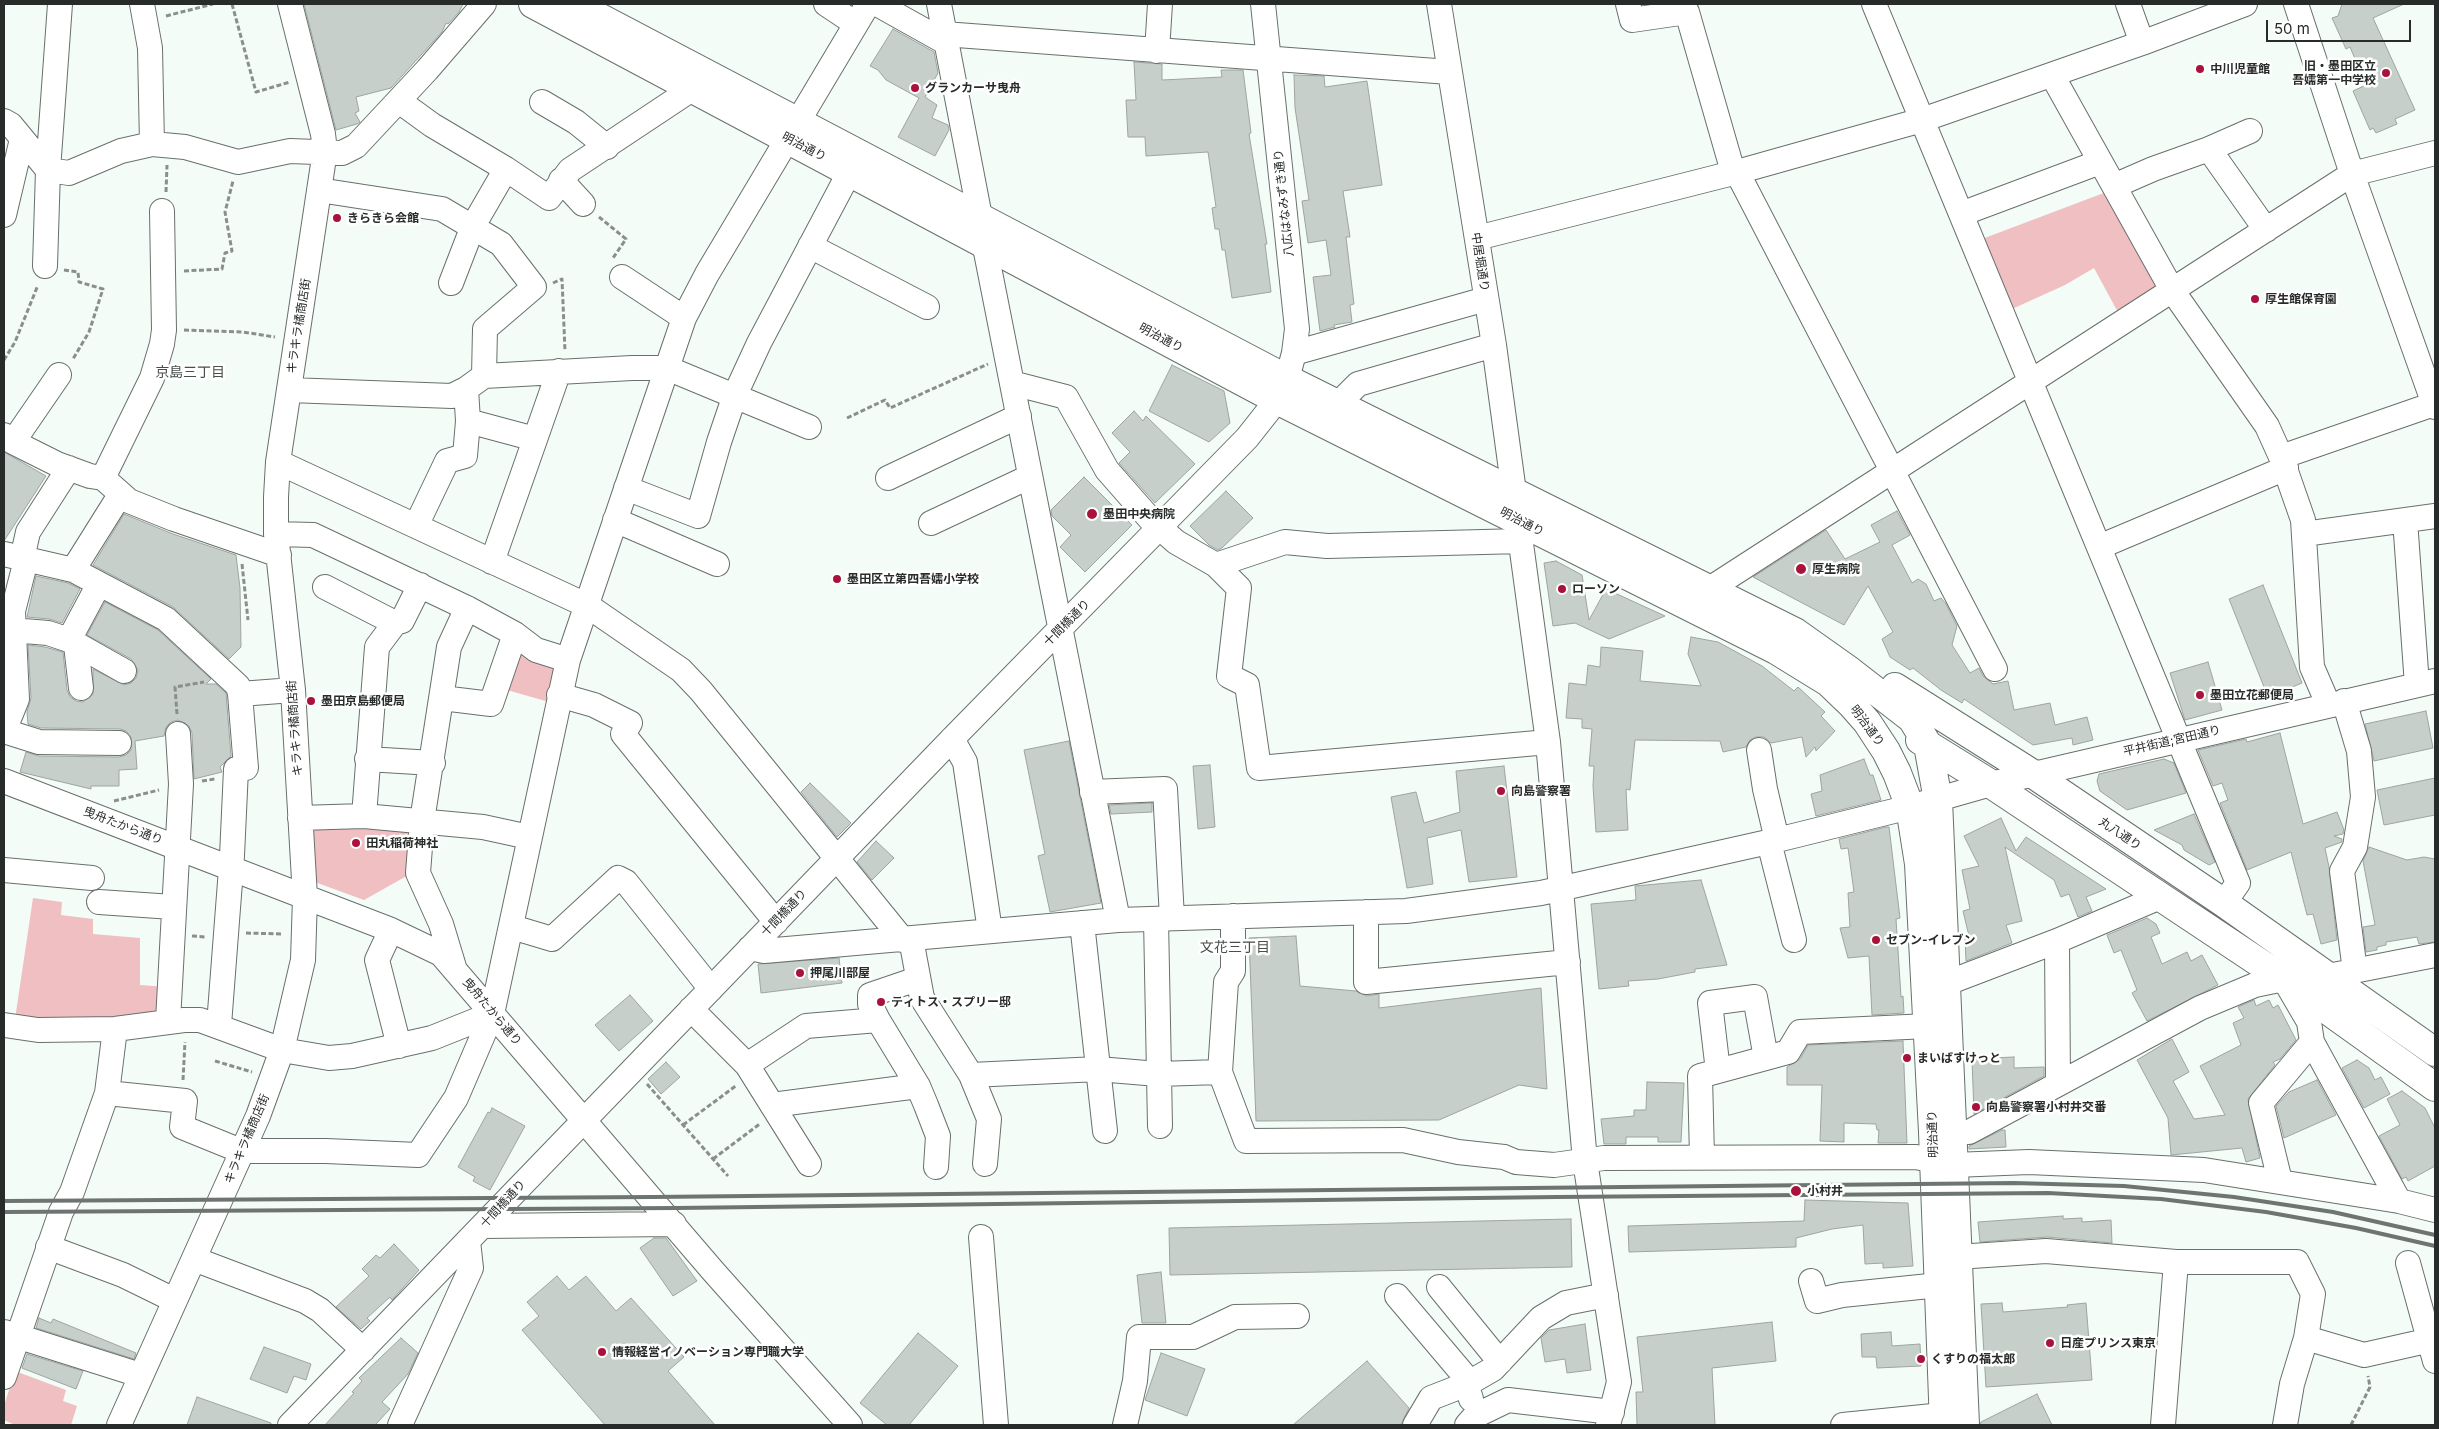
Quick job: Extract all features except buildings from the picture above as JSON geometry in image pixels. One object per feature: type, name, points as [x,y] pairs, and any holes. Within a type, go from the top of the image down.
[{"type":"main road","name":"明治通り","points":[[533,4],[692,89],[793,130],[850,172],[982,230]]},
{"type":"main road","name":"明治通り","points":[[574,4],[793,130],[1282,389],[1518,518],[1776,650],[1828,682],[1852,705],[1872,729],[1893,766],[1910,807],[1920,864],[1928,1026],[1943,1132]]},
{"type":"main road","name":"明治通り","points":[[1282,389],[1337,404],[1518,518],[1708,590],[1796,632],[1902,710],[1921,732],[1928,744],[1938,800],[1947,983],[1943,1132],[1944,1162],[1939,1285],[1951,1422]]},
{"type":"main road","name":"丸八通り","points":[[1796,632],[1862,667],[2033,774],[2224,903],[2435,1052]]},
{"type":"main road","points":[[1828,682],[1991,784],[2284,979],[2435,1087]]},
{"type":"main road","name":"明治通り","points":[[1944,1162],[1957,1257],[1951,1422]]},
{"type":"street","points":[[45,266],[48,170],[60,4]]},
{"type":"street","name":"キラキラ橘商店街","points":[[119,1425],[140,1374],[222,1200],[241,1151],[258,1116],[282,1050],[302,960],[305,897],[293,690],[278,544],[278,462],[325,151],[323,134],[290,4]]},
{"type":"street","points":[[4,120],[11,125],[48,170],[69,174],[121,150],[160,145],[185,147],[238,162],[290,151],[342,152],[356,146],[427,70],[484,4]]},
{"type":"street","points":[[826,4],[856,24]]},
{"type":"street","points":[[107,1093],[185,1101],[182,1127],[241,1151],[326,1151],[418,1155],[456,1098],[492,1014],[568,660],[588,606],[615,520],[684,318],[707,274],[868,4]]},
{"type":"street","points":[[877,4],[944,38],[1268,58],[1449,72]]},
{"type":"street","points":[[938,4],[1008,357],[1029,477],[1118,920]]},
{"type":"street","points":[[1157,51],[1160,4]]},
{"type":"street","name":"八広はなみずき通り","points":[[1263,4],[1297,329],[1294,353],[1282,389]]},
{"type":"street","name":"中居堀通り","points":[[1439,4],[1494,345],[1548,742],[1585,1160],[1619,1382],[1610,1419]]},
{"type":"street","points":[[1628,4],[1632,20],[1687,12],[1731,165],[1737,172],[1891,472],[1995,669]]},
{"type":"street","points":[[1874,4],[2238,883],[2224,903]]},
{"type":"street","points":[[2128,4],[2142,43]]},
{"type":"street","points":[[1477,238],[1737,172],[1922,120],[2142,43],[2245,4]]},
{"type":"street","points":[[2100,547],[2283,463],[2435,405],[2425,344],[2352,174],[2296,4]]},
{"type":"street","points":[[144,13],[150,48],[160,145]]},
{"type":"street","points":[[2052,75],[2172,290],[2267,426],[2283,463],[2303,520],[2312,667],[2336,702],[2359,751],[2363,797],[2355,847],[2342,871],[2356,971]]},
{"type":"street","points":[[399,100],[432,125],[506,169],[548,198],[570,170],[692,89]]},
{"type":"street","points":[[542,102],[576,122],[607,147]]},
{"type":"street","points":[[2114,186],[2250,131]]},
{"type":"street","points":[[4,215],[22,139]]},
{"type":"street","points":[[2209,149],[2266,230]]},
{"type":"street","points":[[1708,590],[2352,174],[2435,153]]},
{"type":"street","points":[[1961,214],[2100,162]]},
{"type":"street","points":[[451,283],[473,226],[506,169]]},
{"type":"street","points":[[626,488],[698,516],[719,442],[735,395],[759,343],[850,172]]},
{"type":"street","points":[[561,180],[582,204]]},
{"type":"street","points":[[319,190],[442,209],[501,244],[534,286],[485,329],[468,421],[465,456],[447,461],[416,526]]},
{"type":"street","points":[[103,478],[152,378],[164,330],[162,211]]},
{"type":"street","points":[[810,246],[927,307]]},
{"type":"street","points":[[622,277],[684,318]]},
{"type":"street","points":[[1294,353],[1486,299]]},
{"type":"street","points":[[1337,404],[1358,384],[1494,345]]},
{"type":"street","points":[[289,390],[452,396],[475,383],[563,371],[667,368],[809,427]]},
{"type":"street","points":[[492,562],[535,439],[563,371]]},
{"type":"street","points":[[59,375],[8,439],[69,468],[90,476],[103,478],[128,502],[240,541],[278,544],[313,535],[420,584],[467,608],[515,634],[536,650],[568,660]]},
{"type":"street","points":[[1012,383],[1066,397],[1107,470],[1160,529],[1176,542],[1216,565],[1239,588],[1229,676],[1247,685],[1258,768],[1548,742]]},
{"type":"street","name":"十間橋通り","points":[[290,1425],[750,948],[1248,438],[1282,389]]},
{"type":"street","points":[[888,478],[1019,416]]},
{"type":"street","points":[[468,421],[535,439]]},
{"type":"street","points":[[278,462],[588,606],[681,670],[701,691],[907,939],[922,998],[971,1075],[989,1119],[985,1164]]},
{"type":"street","points":[[69,468],[28,532],[17,558],[10,617],[17,699],[4,731],[39,742],[119,742]]},
{"type":"street","points":[[931,523],[1029,477]]},
{"type":"street","points":[[73,570],[120,495]]},
{"type":"street","points":[[2304,534],[2435,516]]},
{"type":"street","points":[[1216,565],[1285,542],[1327,546],[1518,518]]},
{"type":"street","points":[[615,520],[717,564]]},
{"type":"street","points":[[2405,520],[2426,683]]},
{"type":"street","points":[[17,558],[73,570],[166,619],[234,685],[246,768],[236,769],[231,867],[219,1025]]},
{"type":"street","points":[[81,688],[73,642],[99,584]]},
{"type":"street","points":[[364,816],[377,647],[395,623],[402,621],[420,584]]},
{"type":"street","points":[[325,587],[395,623]]},
{"type":"street","points":[[455,968],[441,924],[418,873],[422,821],[433,763],[449,646],[467,608]]},
{"type":"street","points":[[10,617],[73,642],[124,671]]},
{"type":"street","points":[[442,698],[491,704],[515,634]]},
{"type":"street","name":"平井街道;宮田通り","points":[[750,948],[764,951],[1118,920],[1406,911],[1541,894],[1773,841],[1938,800],[1991,784],[2336,702],[2426,683]]},
{"type":"street","points":[[234,685],[293,690]]},
{"type":"street","points":[[559,695],[594,705],[630,723],[623,734],[776,922]]},
{"type":"street","points":[[176,1020],[172,934],[181,784],[178,734]]},
{"type":"street","points":[[952,740],[965,762],[990,931]]},
{"type":"street","points":[[1759,750],[1773,841],[1794,940]]},
{"type":"street","points":[[367,759],[433,763]]},
{"type":"street","name":"曳舟たから通り","points":[[4,780],[231,867],[433,948],[455,968],[492,1014],[850,1425]]},
{"type":"street","points":[[1092,792],[1165,789],[1164,918],[1158,1074],[1160,1126]]},
{"type":"street","points":[[300,818],[364,816],[483,827],[529,837]]},
{"type":"street","points":[[4,870],[92,878]]},
{"type":"street","points":[[512,927],[552,939],[618,878],[626,882],[711,989]]},
{"type":"street","points":[[1947,983],[2057,941],[2160,897]]},
{"type":"street","points":[[99,902],[173,907]]},
{"type":"street","points":[[1366,912],[1366,982],[1568,962]]},
{"type":"street","points":[[1233,916],[1233,971],[1226,982],[1220,1072],[1246,1141],[1403,1140],[1458,1152],[1504,1158],[1516,1162],[1554,1165],[1585,1160],[1702,1156],[1916,1156],[1944,1162],[2029,1162],[2195,1170],[2280,1181],[2399,1201],[2435,1210]]},
{"type":"street","points":[[1082,923],[1105,1131]]},
{"type":"street","points":[[391,930],[377,960],[399,1046]]},
{"type":"street","points":[[2057,941],[2058,1084]]},
{"type":"street","points":[[1943,1132],[1969,1132],[2200,1008],[2255,985],[2284,979],[2328,976],[2435,955]]},
{"type":"street","points":[[917,979],[870,995],[870,1004],[918,1086],[938,1136],[936,1167]]},
{"type":"street","points":[[2284,979],[2308,1022],[2312,1042],[2399,1201]]},
{"type":"street","points":[[1718,1071],[1710,1003],[1755,997],[1766,1058]]},
{"type":"street","points":[[691,1009],[750,1069],[809,1164]]},
{"type":"street","points":[[4,1025],[38,1030],[114,1029],[176,1020],[200,1020],[219,1025],[282,1050],[329,1058],[352,1056],[432,1038],[492,1014]]},
{"type":"street","points":[[750,1069],[806,1026],[878,1020]]},
{"type":"street","points":[[1702,1156],[1700,1076],[1788,1052],[1800,1032],[1928,1026]]},
{"type":"street","points":[[4,1377],[10,1334],[48,1248],[61,1212],[72,1192],[107,1093],[114,1029]]},
{"type":"street","points":[[2280,1181],[2261,1103],[2312,1042]]},
{"type":"street","points":[[971,1075],[1098,1069],[1158,1074],[1220,1072]]},
{"type":"street","points":[[774,1108],[918,1086]]},
{"type":"street","points":[[400,1425],[470,1268],[475,1234],[674,1224]]},
{"type":"street","points":[[981,1237],[996,1425]]},
{"type":"street","points":[[48,1248],[123,1275],[174,1300]]},
{"type":"street","points":[[1957,1257],[2046,1251],[2176,1262],[2297,1262],[2313,1294],[2306,1338],[2292,1384],[2285,1425]]},
{"type":"street","points":[[194,1259],[305,1300],[320,1310],[363,1350]]},
{"type":"street","points":[[2162,1425],[2176,1262]]},
{"type":"street","points":[[2306,1338],[2364,1355],[2433,1347],[2408,1263]]},
{"type":"street","points":[[1811,1281],[1817,1301],[1842,1295],[1939,1285]]},
{"type":"street","points":[[1439,1287],[1500,1362]]},
{"type":"street","points":[[1415,1425],[1430,1398],[1467,1384],[1500,1362],[1541,1318],[1566,1303],[1606,1295]]},
{"type":"street","points":[[1397,1296],[1463,1374],[1467,1384],[1471,1420],[1508,1400],[1610,1419]]},
{"type":"street","points":[[1125,1425],[1134,1381],[1139,1337],[1193,1337],[1235,1317],[1297,1316]]},
{"type":"street","points":[[10,1334],[140,1374]]},
{"type":"street","points":[[1843,1425],[1951,1422]]},
{"type":"path","points":[[144,13],[213,4]]},
{"type":"path","points":[[232,4],[256,92],[309,76]]},
{"type":"path","points":[[160,145],[165,209],[162,211]]},
{"type":"path","points":[[163,271],[222,269],[225,252],[232,251],[225,212],[238,162]]},
{"type":"path","points":[[582,204],[626,239],[609,262],[622,277]]},
{"type":"path","points":[[4,360],[15,342],[45,266],[78,272],[79,282],[104,289],[89,332],[62,376],[59,375]]},
{"type":"path","points":[[534,286],[541,289],[562,279],[563,371]]},
{"type":"path","points":[[164,330],[243,332],[297,340]]},
{"type":"path","points":[[847,418],[885,400],[890,408],[1008,357]]},
{"type":"path","points":[[240,541],[248,620]]},
{"type":"path","points":[[178,734],[175,687],[234,685]]},
{"type":"path","points":[[172,934],[304,935]]},
{"type":"path","points":[[176,1020],[185,1057],[181,1101]]},
{"type":"path","points":[[215,1061],[272,1078]]},
{"type":"path","points":[[683,1125],[750,1069]]},
{"type":"path","points":[[633,1070],[728,1176]]},
{"type":"path","points":[[713,1159],[774,1108]]},
{"type":"path","points":[[2351,1425],[2370,1387],[2364,1355]]},
{"type":"shaded area","points":[[2109,191],[2158,290],[2120,316],[2094,268],[2065,285],[2012,309],[1982,239]]},
{"type":"shaded area","points":[[520,654],[559,666],[549,702],[507,690]]},
{"type":"shaded area","points":[[412,825],[412,873],[364,900],[312,881],[309,828]]},
{"type":"shaded area","points":[[33,898],[62,902],[61,915],[93,919],[93,934],[140,938],[140,985],[167,987],[165,1017],[15,1019]]},
{"type":"shaded area","points":[[15,1371],[66,1390],[63,1401],[77,1406],[71,1425],[15,1425],[4,1420],[4,1406]]},
{"type":"railway","points":[[4,1201],[652,1197],[2014,1183],[2124,1186],[2234,1197],[2333,1212],[2435,1235]]},
{"type":"railway","points":[[4,1212],[677,1208],[2048,1193],[2161,1199],[2266,1212],[2356,1228],[2435,1246]]},
{"type":"place","name":"中川児童館","points":[[2200,69]]},
{"type":"place","name":"旧・墨田区立 吾嬬第一中学校","points":[[2386,73]]},
{"type":"place","name":"グランカーサ曳舟","points":[[915,88]]},
{"type":"place","name":"きらきら会館","points":[[337,218]]},
{"type":"place","name":"厚生館保育園","points":[[2255,299]]},
{"type":"place","name":"墨田中央病院","points":[[1092,514]]},
{"type":"place","name":"厚生病院","points":[[1801,569]]},
{"type":"place","name":"墨田区立第四吾嬬小学校","points":[[837,579]]},
{"type":"place","name":"ローソン","points":[[1562,589]]},
{"type":"place","name":"墨田立花郵便局","points":[[2200,695]]},
{"type":"place","name":"墨田京島郵便局","points":[[311,701]]},
{"type":"place","name":"向島警察署","points":[[1501,791]]},
{"type":"place","name":"田丸稲荷神社","points":[[356,843]]},
{"type":"place","name":"セブン-イレブン","points":[[1876,940]]},
{"type":"place","name":"押尾川部屋","points":[[800,973]]},
{"type":"place","name":"ティトス・スプリー邸","points":[[881,1002]]},
{"type":"place","name":"まいばすけっと","points":[[1907,1058]]},
{"type":"place","name":"向島警察署小村井交番","points":[[1976,1107]]},
{"type":"place","name":"小村井","points":[[1796,1191]]},
{"type":"place","name":"日産プリンス東京","points":[[2050,1343]]},
{"type":"place","name":"情報経営イノベーション専門職大学","points":[[602,1352]]},
{"type":"place","name":"くすりの福太郎","points":[[1921,1359]]},
{"type":"district","name":"京島三丁目","points":[[190,373]]},
{"type":"district","name":"文花三丁目","points":[[1235,948]]}]
